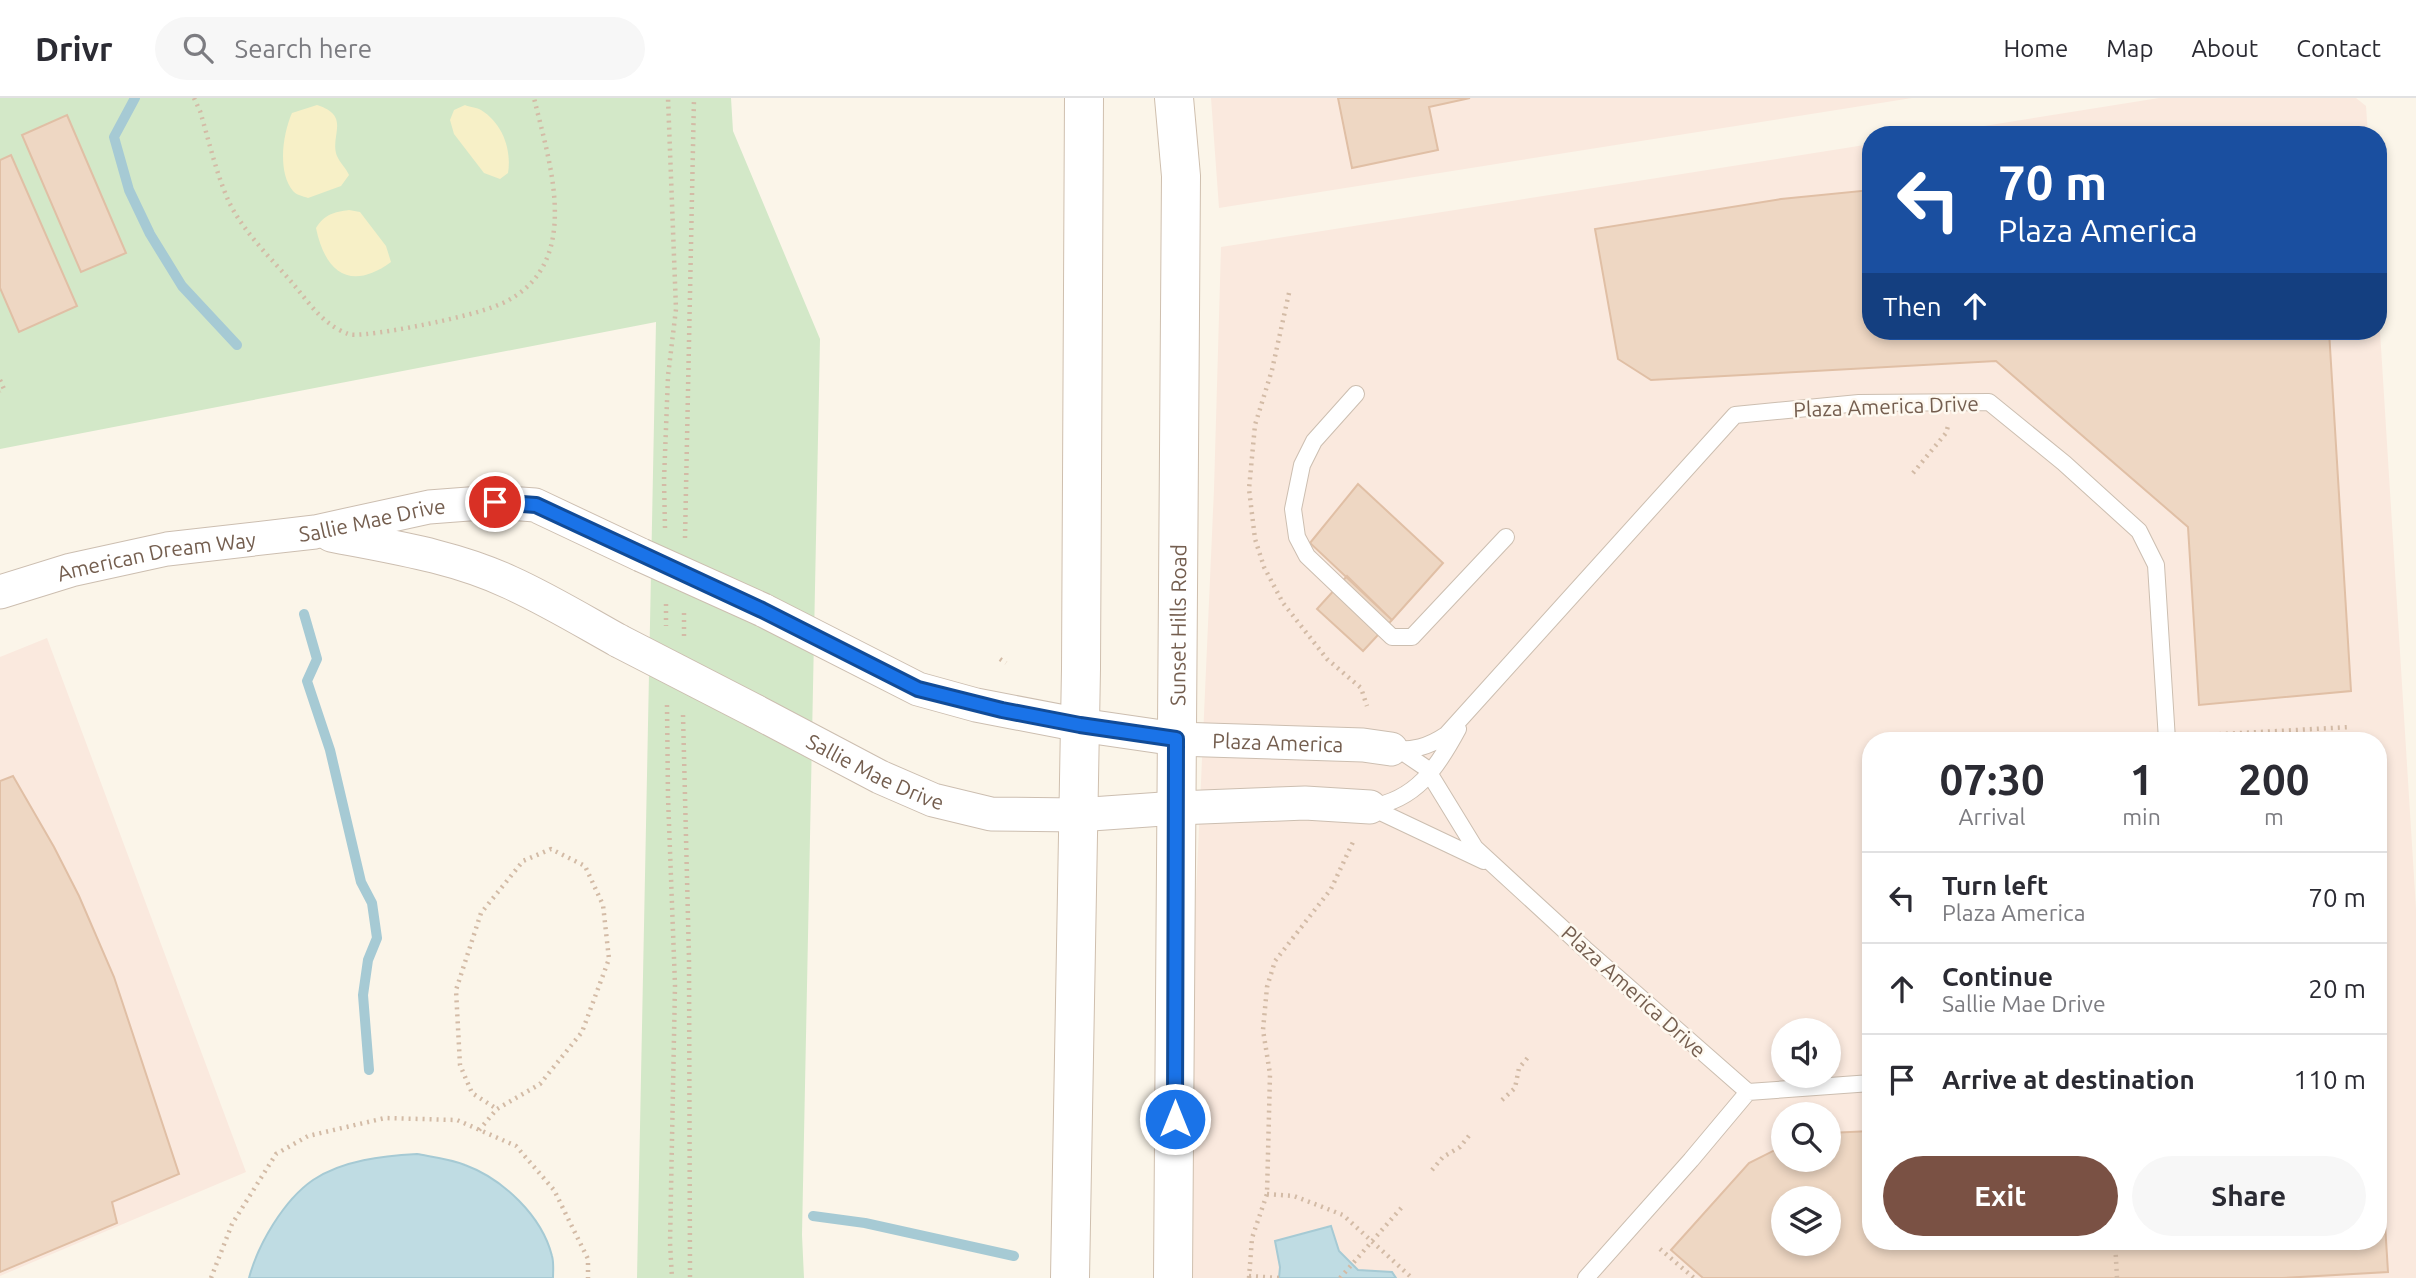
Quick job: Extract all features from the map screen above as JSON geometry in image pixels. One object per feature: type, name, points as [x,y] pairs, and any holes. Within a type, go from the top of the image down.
[{"type":"main road","points":[[1070,1278],[1080,725],[1084,98]]},
{"type":"main road","name":"Sunset Hills Road","points":[[1173,1278],[1181,176],[1174,98]]},
{"type":"street","name":"Sallie Mae Drive","points":[[315,533],[429,507],[495,502],[536,505],[762,610],[918,689],[976,705],[1080,725]]},
{"type":"street","name":"Sallie Mae Drive","points":[[315,533],[417,551],[463,564],[509,582],[880,777],[933,800],[991,814],[1077,815]]},
{"type":"street","name":"American Dream Way","points":[[0,592],[71,570],[167,549],[315,533]]},
{"type":"street","name":"Plaza America","points":[[1080,725],[1176,739],[1363,745],[1391,749]]},
{"type":"street","points":[[1077,815],[1305,803],[1370,807]]},
{"type":"lane","points":[[1356,394],[1314,441],[1301,465],[1293,509],[1297,537],[1307,556],[1392,637],[1412,637],[1506,537]]},
{"type":"lane","name":"Plaza America Drive","points":[[1466,714],[1735,415],[1859,403],[1989,402],[2064,463],[2139,531],[2156,565],[2166,732]]},
{"type":"lane","points":[[1391,749],[1411,751],[1436,742],[1447,735],[1466,714]]},
{"type":"lane","points":[[1370,807],[1399,800],[1430,774],[1466,714]]},
{"type":"lane","points":[[1391,749],[1412,757],[1430,774],[1475,848],[1496,867]]},
{"type":"lane","points":[[1370,807],[1496,867]]},
{"type":"lane","name":"Plaza America Drive","points":[[1496,867],[1748,1091]]},
{"type":"lane","points":[[1586,1278],[1748,1091],[1862,1084]]},
{"type":"path","points":[[194,98],[201,111],[230,203],[252,236],[312,306],[330,324],[351,336],[477,313],[505,302],[527,287],[542,271],[551,250],[555,221],[552,180],[534,98]]},
{"type":"path","points":[[0,380],[4,389],[0,391]]},
{"type":"path","points":[[1000,659],[1006,663]]},
{"type":"path","points":[[2259,732],[2350,727]]},
{"type":"path","points":[[1279,1278],[1249,1277],[1252,1238],[1267,1194],[1270,1074],[1263,1030],[1267,987],[1275,961],[1331,889],[1354,839]]},
{"type":"path","points":[[479,1130],[497,1109],[540,1084],[582,1032],[609,959],[603,905],[585,866],[551,849],[523,861],[481,913],[456,990],[460,1065],[472,1093],[497,1109]]},
{"type":"path","points":[[1502,1100],[1515,1088],[1519,1069],[1530,1055]]},
{"type":"path","points":[[211,1278],[232,1224],[276,1154],[308,1136],[385,1118],[457,1120],[516,1146],[554,1190],[588,1259],[588,1278]]},
{"type":"path","points":[[1432,1170],[1443,1157],[1460,1147],[1472,1132]]},
{"type":"path","points":[[1267,1194],[1294,1196],[1343,1215],[1412,1278]]},
{"type":"path","points":[[1340,1278],[1402,1207]]},
{"type":"path","points":[[1660,1249],[1694,1278]]},
{"type":"path","points":[[2116,1250],[2118,1278]]},
{"type":"shaded area","points":[[1211,98],[1912,98],[1219,208]]},
{"type":"shaded area","points":[[2159,98],[2356,98],[2366,106],[2367,126],[1984,126]]},
{"type":"shaded area","points":[[1862,145],[1862,340],[2381,340],[2416,909],[2416,1278],[1179,1278],[1214,489],[1221,247]]},
{"type":"shaded area","points":[[47,638],[246,1172],[0,1276],[0,657]]},
{"type":"green space","points":[[0,98],[731,98],[733,131],[820,339],[802,1235],[804,1278],[637,1278],[656,322],[0,449]]},
{"type":"sand","points":[[317,105],[328,110],[337,121],[335,149],[349,175],[341,186],[308,198],[294,192],[288,183],[283,163],[284,141],[292,113]]},
{"type":"sand","points":[[465,105],[488,115],[504,137],[509,164],[508,173],[500,179],[484,173],[454,134],[450,120],[454,110]]},
{"type":"sand","points":[[349,210],[360,212],[386,246],[391,262],[363,276],[342,273],[333,266],[320,243],[316,228],[330,214]]},
{"type":"water","points":[[417,1154],[465,1165],[507,1189],[540,1227],[552,1256],[553,1278],[249,1278],[259,1251],[282,1211],[313,1180],[350,1164]]},
{"type":"water","points":[[1331,1226],[1339,1251],[1358,1270],[1392,1272],[1396,1278],[1279,1278],[1280,1267],[1275,1241]]},
{"type":"building","points":[[1338,98],[1470,98],[1429,107],[1438,150],[1352,168]]},
{"type":"building","points":[[67,115],[126,253],[81,272],[22,135]]},
{"type":"building","points":[[11,155],[77,306],[19,332],[0,288],[0,160]]},
{"type":"building","points":[[1862,191],[1862,340],[2330,340],[2351,691],[2199,705],[2188,527],[1996,361],[1651,380],[1618,359],[1595,229],[1781,199]]},
{"type":"building","points":[[1358,484],[1443,563],[1392,620],[1310,543]]},
{"type":"building","points":[[1347,576],[1392,620],[1363,651],[1317,609]]},
{"type":"building","points":[[13,776],[79,896],[114,977],[179,1174],[112,1202],[117,1223],[0,1272],[0,781]]},
{"type":"building","points":[[1862,1131],[1862,1250],[2387,1250],[2388,1272],[2283,1278],[1703,1278],[1671,1250],[1749,1163],[1771,1152],[1771,1172],[1841,1172],[1841,1132]]},
{"type":"waterway","points":[[135,98],[114,137],[129,190],[150,234],[182,286],[237,345]]},
{"type":"waterway","points":[[304,614],[317,659],[307,681],[330,750],[361,882],[372,903],[377,938],[368,960],[363,995],[369,1070]]},
{"type":"waterway","points":[[813,1216],[865,1223],[1014,1256]]},
{"type":"route","points":[[495,502],[536,505],[762,610],[918,689],[976,705],[1080,725],[1176,739],[1175,1119]]}]
